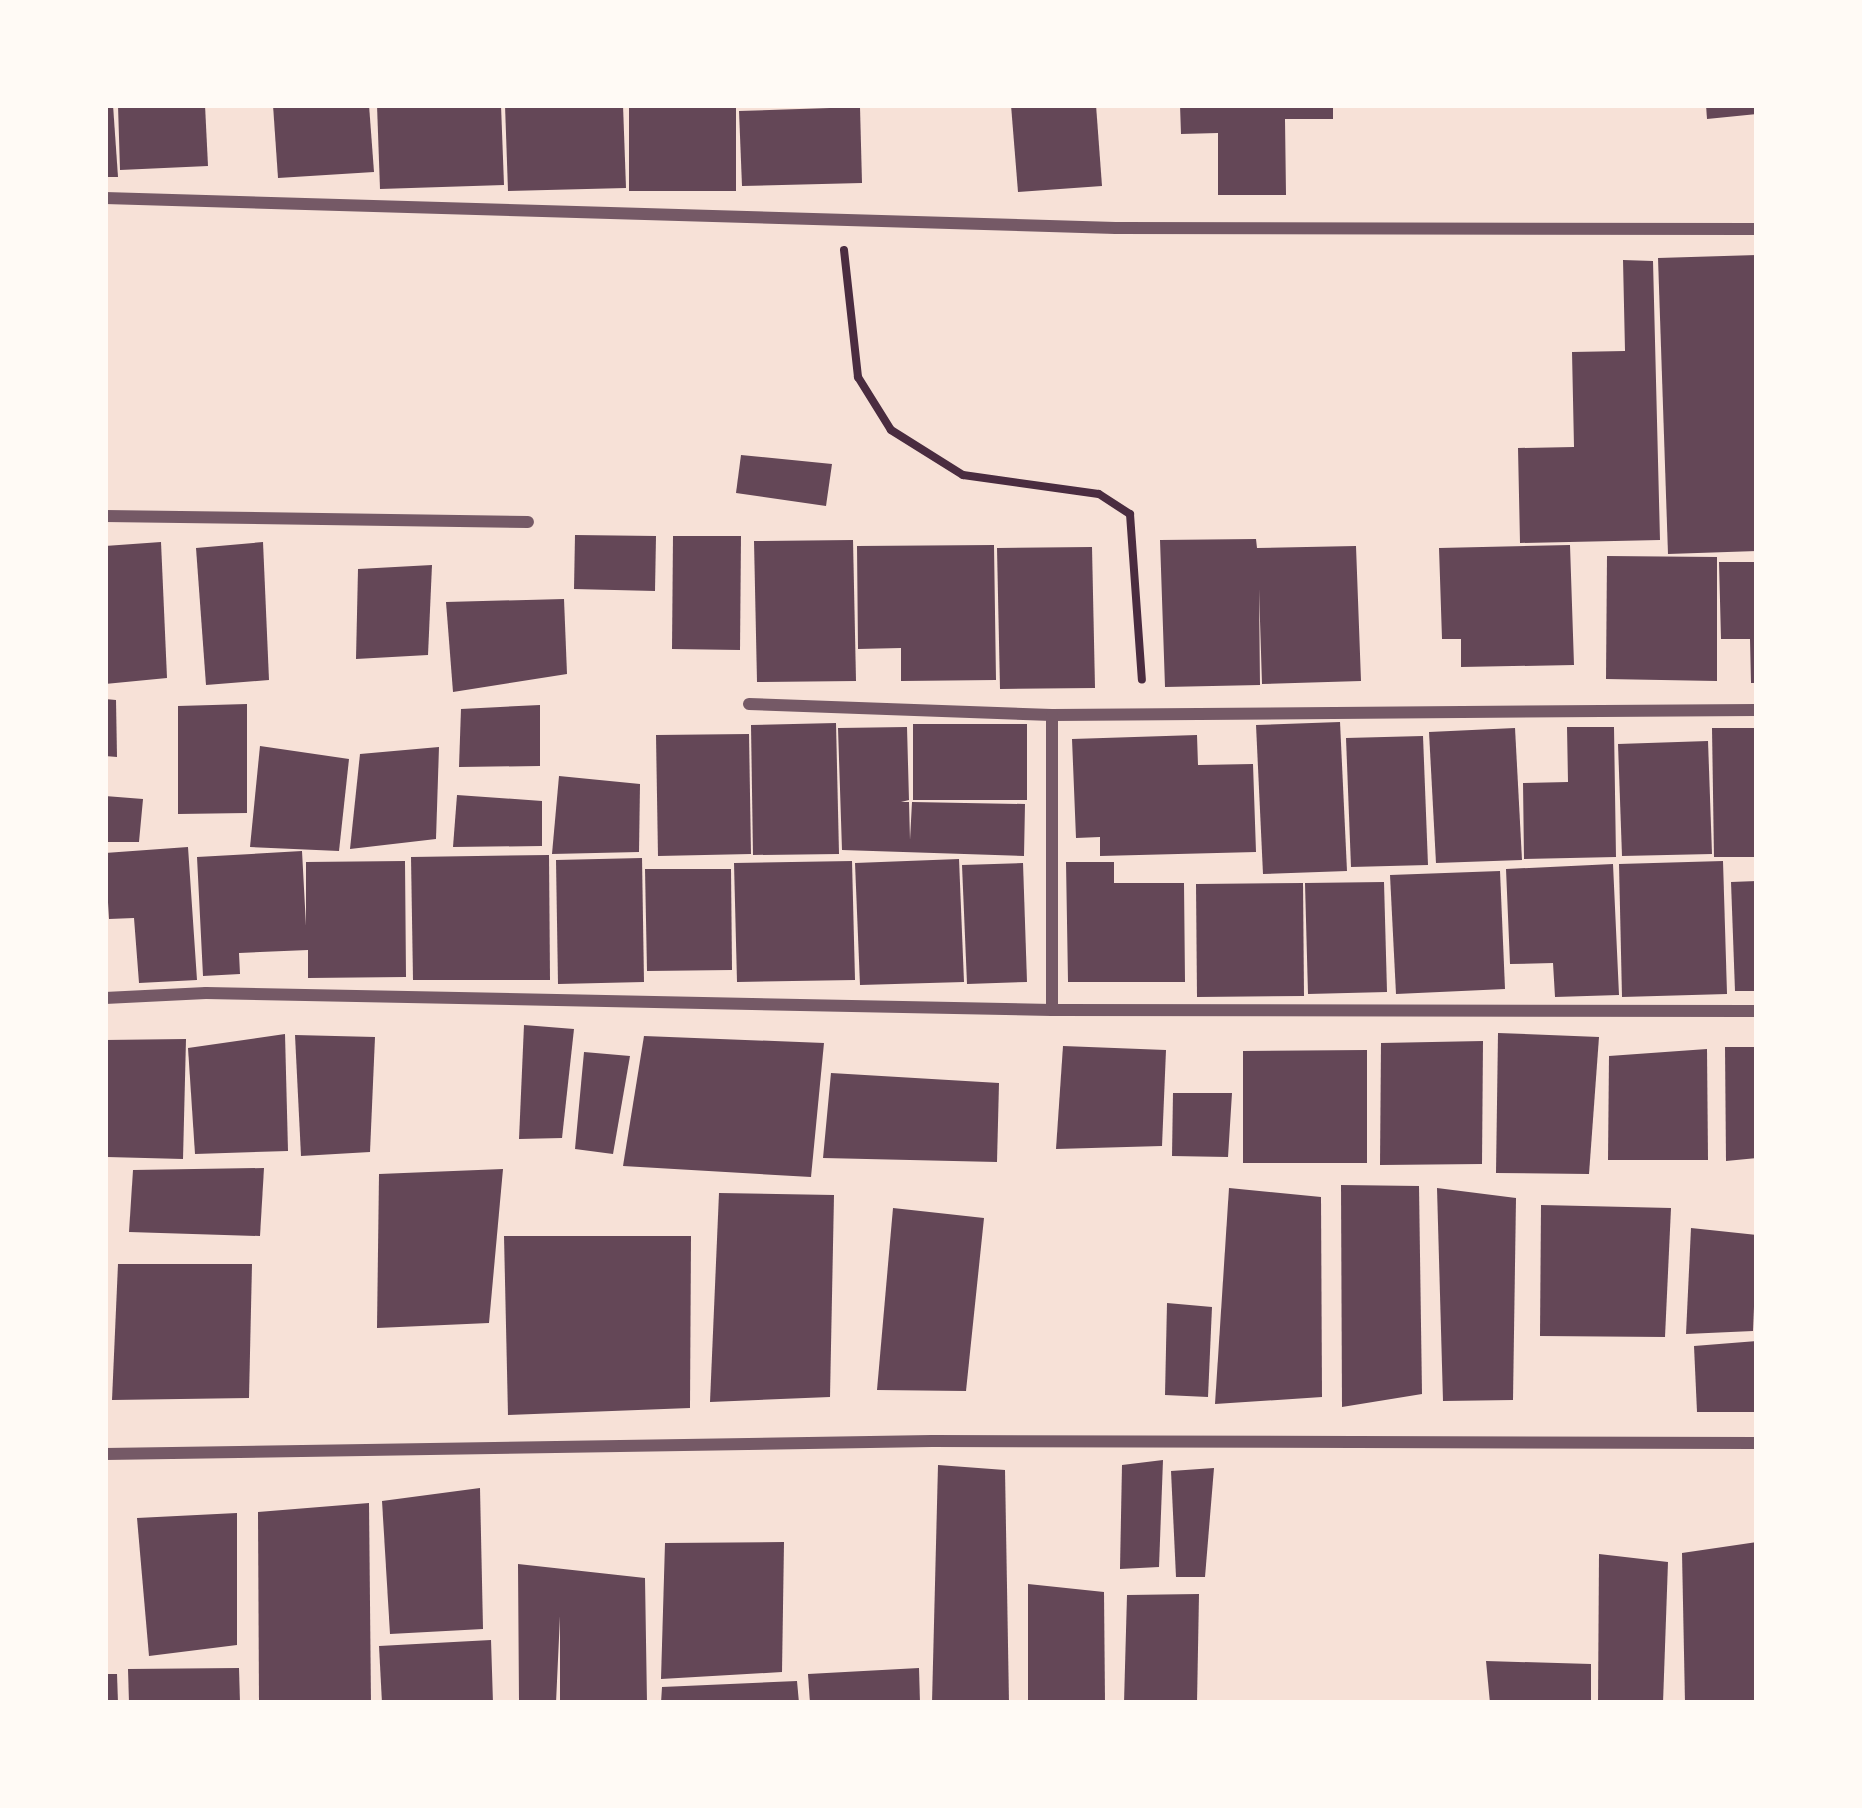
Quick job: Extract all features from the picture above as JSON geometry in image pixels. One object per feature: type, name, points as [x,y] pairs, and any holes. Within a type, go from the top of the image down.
[{"type":"street","points":[[105,198],[1116,228],[1757,229]]},
{"type":"street","points":[[105,516],[528,522]]},
{"type":"street","points":[[749,704],[1052,715],[1757,710]]},
{"type":"street","points":[[1052,715],[1052,1010]]},
{"type":"street","points":[[105,998],[230,993],[1052,1010],[1757,1011]]},
{"type":"street","points":[[105,1454],[932,1441],[1757,1443]]},
{"type":"path","points":[[841,219],[858,377],[891,430],[963,475],[1099,494],[1130,514],[1144,715]]},
{"type":"building","points":[[105,105],[113,105],[118,177],[105,177]]},
{"type":"building","points":[[118,105],[205,105],[208,166],[120,170]]},
{"type":"building","points":[[273,105],[369,105],[374,172],[278,178]]},
{"type":"building","points":[[377,105],[501,105],[504,185],[380,189]]},
{"type":"building","points":[[505,105],[623,105],[626,188],[508,191]]},
{"type":"building","points":[[629,105],[736,105],[736,191],[629,191]]},
{"type":"building","points":[[1011,105],[1096,105],[1102,186],[1018,192]]},
{"type":"building","points":[[1180,105],[1333,105],[1333,119],[1285,119],[1286,195],[1218,195],[1218,133],[1181,134]]},
{"type":"building","points":[[1706,105],[1757,105],[1757,114],[1707,119]]},
{"type":"building","points":[[860,107],[862,183],[742,186],[739,111]]},
{"type":"building","points":[[1757,255],[1757,551],[1668,554],[1658,258]]},
{"type":"building","points":[[1623,260],[1653,261],[1660,540],[1520,543],[1518,448],[1574,447],[1572,352],[1625,351]]},
{"type":"building","points":[[741,455],[832,464],[826,506],[736,493]]},
{"type":"building","points":[[575,535],[656,536],[655,591],[574,589]]},
{"type":"building","points":[[673,536],[741,536],[740,650],[672,649]]},
{"type":"building","points":[[1256,539],[1257,548],[1356,546],[1361,681],[1262,684],[1259,589],[1260,685],[1165,687],[1160,540]]},
{"type":"building","points":[[853,540],[856,681],[757,682],[754,541]]},
{"type":"building","points":[[161,542],[167,678],[105,684],[105,546]]},
{"type":"building","points":[[263,542],[269,680],[206,685],[196,548]]},
{"type":"building","points":[[994,545],[996,680],[901,681],[901,648],[858,649],[857,546]]},
{"type":"building","points":[[1570,545],[1574,665],[1461,667],[1461,639],[1442,639],[1439,548]]},
{"type":"building","points":[[1092,547],[1095,688],[1000,689],[997,548]]},
{"type":"building","points":[[1607,556],[1717,557],[1717,681],[1606,679]]},
{"type":"building","points":[[1719,562],[1757,562],[1757,683],[1751,683],[1750,639],[1721,639]]},
{"type":"building","points":[[432,565],[428,655],[356,659],[358,569]]},
{"type":"building","points":[[564,599],[567,674],[453,692],[446,602]]},
{"type":"building","points":[[105,699],[116,700],[117,757],[105,756]]},
{"type":"building","points":[[247,704],[247,813],[178,814],[178,706]]},
{"type":"building","points":[[540,705],[540,766],[459,767],[461,709]]},
{"type":"building","points":[[1340,722],[1347,871],[1263,874],[1256,725]]},
{"type":"building","points":[[836,723],[839,854],[753,855],[751,725]]},
{"type":"building","points":[[913,724],[1027,724],[1027,800],[913,800]]},
{"type":"building","points":[[907,727],[909,800],[901,802],[909,802],[910,840],[912,802],[1025,804],[1024,856],[842,850],[838,728]]},
{"type":"building","points":[[1567,727],[1614,727],[1616,857],[1524,859],[1523,783],[1568,782]]},
{"type":"building","points":[[1515,728],[1522,860],[1436,863],[1429,732]]},
{"type":"building","points":[[1712,728],[1757,728],[1757,857],[1714,857]]},
{"type":"building","points":[[749,734],[751,854],[658,856],[656,735]]},
{"type":"building","points":[[1197,735],[1198,765],[1253,764],[1256,852],[1100,856],[1100,837],[1076,838],[1072,739]]},
{"type":"building","points":[[1423,736],[1428,865],[1351,867],[1346,738]]},
{"type":"building","points":[[1708,741],[1712,854],[1622,856],[1618,744]]},
{"type":"building","points":[[260,746],[349,759],[339,851],[250,847]]},
{"type":"building","points":[[439,747],[436,839],[350,849],[360,754]]},
{"type":"building","points":[[559,776],[640,784],[639,852],[552,854]]},
{"type":"building","points":[[457,795],[542,801],[542,846],[453,847]]},
{"type":"building","points":[[105,796],[143,799],[139,842],[105,842]]},
{"type":"building","points":[[188,847],[197,980],[139,983],[134,918],[109,919],[105,853]]},
{"type":"building","points":[[302,851],[306,926],[306,862],[405,861],[406,977],[308,978],[308,950],[239,953],[240,974],[203,976],[197,857]]},
{"type":"building","points":[[549,855],[550,980],[413,980],[411,857]]},
{"type":"building","points":[[642,858],[644,982],[558,984],[556,860]]},
{"type":"building","points":[[959,859],[964,982],[860,985],[855,863]]},
{"type":"building","points":[[852,861],[855,980],[737,982],[734,863]]},
{"type":"building","points":[[1723,861],[1727,994],[1622,997],[1619,864]]},
{"type":"building","points":[[1066,862],[1114,862],[1114,883],[1184,883],[1185,982],[1068,982]]},
{"type":"building","points":[[1023,863],[1027,982],[967,984],[962,865]]},
{"type":"building","points":[[1613,864],[1619,995],[1555,997],[1553,963],[1510,964],[1506,869]]},
{"type":"building","points":[[645,869],[731,869],[732,970],[647,971]]},
{"type":"building","points":[[1500,871],[1505,989],[1396,994],[1390,875]]},
{"type":"building","points":[[1757,881],[1757,991],[1735,991],[1731,882]]},
{"type":"building","points":[[1384,882],[1387,992],[1308,994],[1305,883]]},
{"type":"building","points":[[1303,883],[1304,996],[1197,997],[1196,884]]},
{"type":"building","points":[[524,1025],[574,1029],[562,1138],[519,1139]]},
{"type":"building","points":[[1498,1033],[1599,1037],[1589,1174],[1496,1173]]},
{"type":"building","points":[[285,1034],[288,1151],[195,1154],[188,1048]]},
{"type":"building","points":[[295,1035],[375,1037],[370,1152],[301,1156]]},
{"type":"building","points":[[644,1036],[824,1043],[811,1177],[623,1166]]},
{"type":"building","points":[[186,1039],[183,1159],[107,1157],[105,1040]]},
{"type":"building","points":[[1483,1041],[1482,1164],[1380,1165],[1381,1043]]},
{"type":"building","points":[[1063,1046],[1166,1050],[1162,1146],[1056,1149]]},
{"type":"building","points":[[1725,1047],[1757,1047],[1757,1158],[1726,1161]]},
{"type":"building","points":[[1707,1049],[1708,1160],[1608,1160],[1609,1056]]},
{"type":"building","points":[[1367,1050],[1367,1163],[1243,1163],[1243,1051]]},
{"type":"building","points":[[584,1052],[630,1056],[613,1154],[575,1149]]},
{"type":"building","points":[[831,1073],[999,1083],[997,1162],[823,1158]]},
{"type":"building","points":[[1173,1093],[1232,1093],[1228,1157],[1172,1156]]},
{"type":"building","points":[[264,1168],[260,1236],[129,1232],[133,1170]]},
{"type":"building","points":[[503,1169],[489,1323],[377,1328],[379,1174]]},
{"type":"building","points":[[1341,1185],[1419,1186],[1422,1394],[1342,1407]]},
{"type":"building","points":[[1229,1188],[1321,1197],[1322,1397],[1215,1404]]},
{"type":"building","points":[[1437,1188],[1516,1198],[1513,1400],[1443,1401]]},
{"type":"building","points":[[719,1193],[834,1195],[830,1397],[710,1402]]},
{"type":"building","points":[[1541,1205],[1671,1208],[1665,1337],[1540,1336]]},
{"type":"building","points":[[893,1208],[984,1218],[966,1391],[877,1390]]},
{"type":"building","points":[[1691,1228],[1757,1235],[1753,1331],[1686,1334]]},
{"type":"building","points":[[504,1236],[691,1236],[690,1408],[508,1415]]},
{"type":"building","points":[[118,1264],[252,1264],[249,1398],[112,1400]]},
{"type":"building","points":[[1167,1303],[1212,1307],[1208,1397],[1165,1395]]},
{"type":"building","points":[[1757,1341],[1757,1412],[1697,1412],[1694,1346]]},
{"type":"building","points":[[1163,1460],[1159,1567],[1120,1569],[1122,1465]]},
{"type":"building","points":[[938,1465],[1005,1470],[1009,1703],[932,1703]]},
{"type":"building","points":[[1214,1468],[1205,1577],[1176,1577],[1171,1471]]},
{"type":"building","points":[[480,1488],[483,1629],[390,1634],[382,1501]]},
{"type":"building","points":[[369,1503],[371,1703],[259,1703],[258,1512]]},
{"type":"building","points":[[237,1513],[237,1645],[149,1656],[137,1518]]},
{"type":"building","points":[[784,1542],[782,1672],[661,1679],[665,1543]]},
{"type":"building","points":[[1757,1542],[1757,1703],[1685,1703],[1682,1553]]},
{"type":"building","points":[[1599,1554],[1668,1562],[1663,1703],[1598,1703]]},
{"type":"building","points":[[518,1564],[645,1578],[647,1703],[560,1703],[560,1616],[556,1703],[519,1703]]},
{"type":"building","points":[[1028,1584],[1104,1592],[1105,1703],[1028,1703]]},
{"type":"building","points":[[1199,1594],[1197,1703],[1124,1703],[1127,1595]]},
{"type":"building","points":[[491,1640],[493,1703],[382,1703],[379,1646]]},
{"type":"building","points":[[1486,1661],[1591,1664],[1591,1703],[1490,1703]]},
{"type":"building","points":[[239,1668],[240,1703],[129,1703],[128,1669]]},
{"type":"building","points":[[919,1668],[920,1703],[810,1703],[808,1674]]},
{"type":"building","points":[[105,1674],[117,1674],[118,1703],[105,1703]]},
{"type":"building","points":[[797,1681],[799,1703],[661,1703],[662,1687]]}]
